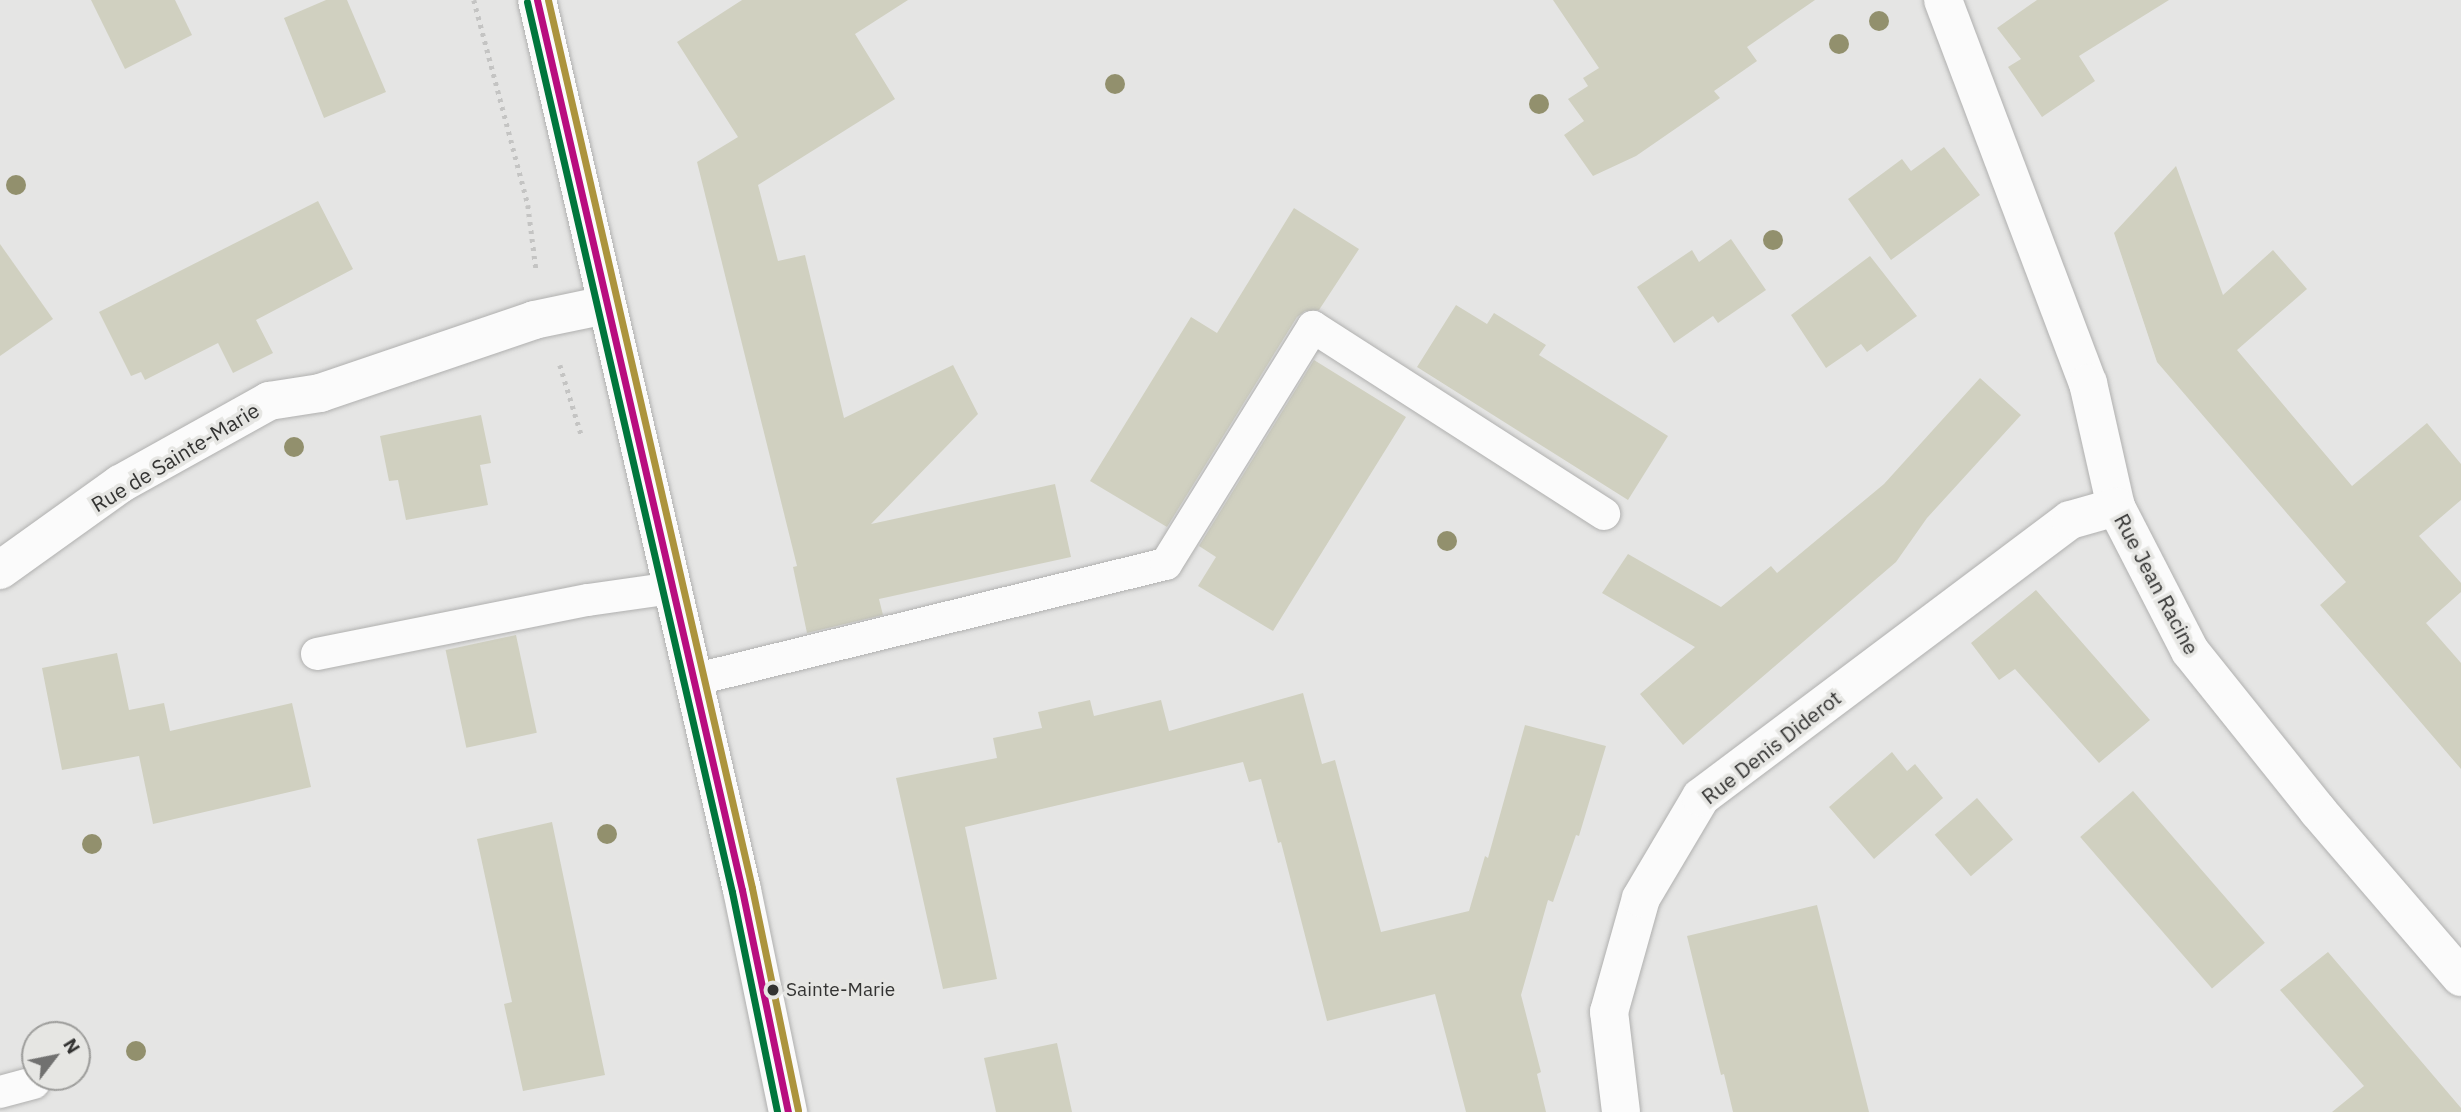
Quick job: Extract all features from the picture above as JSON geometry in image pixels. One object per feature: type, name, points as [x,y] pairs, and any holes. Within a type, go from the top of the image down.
[{"type":"street","points":[[537,0],[693,680],[788,1112]]},
{"type":"street","name":"Rue Jean Racine","points":[[1943,0],[1961,55],[2088,383],[2116,507],[2190,651],[2318,811],[2461,977]]},
{"type":"street","name":"Rue de Sainte-Marie","points":[[0,570],[120,484],[270,401],[320,393],[534,320],[606,305]]},
{"type":"street","name":"Rue Denis Diderot","points":[[1621,1112],[1609,1012],[1641,898],[1701,797],[2070,520],[2116,507]]},
{"type":"lane","points":[[693,680],[1166,564],[1313,327],[1604,514]]},
{"type":"lane","points":[[317,654],[588,600],[672,588]]},
{"type":"lane","points":[[0,1092],[21,1086]]},
{"type":"path","points":[[474,0],[528,205],[534,259]]},
{"type":"building","points":[[91,0],[175,0],[192,35],[125,69]]},
{"type":"building","points":[[326,0],[347,0],[386,92],[324,118],[284,18]]},
{"type":"building","points":[[742,0],[908,0],[855,34],[895,99],[758,185],[778,261],[805,255],[844,418],[953,365],[978,414],[871,524],[1055,484],[1071,557],[879,599],[883,615],[807,633],[793,567],[797,566],[697,162],[738,137],[677,42]]},
{"type":"building","points":[[1553,0],[1815,0],[1747,47],[1757,61],[1714,91],[1720,98],[1636,156],[1593,176],[1564,135],[1584,121],[1568,99],[1588,86],[1583,78],[1599,68]]},
{"type":"building","points":[[2037,0],[2169,0],[2079,56],[2095,81],[2042,117],[2008,67],[2021,59],[1997,28]]},
{"type":"building","points":[[1944,147],[1980,195],[1891,260],[1848,199],[1902,159],[1911,171]]},
{"type":"building","points":[[2176,166],[2223,295],[2273,250],[2307,289],[2237,350],[2352,486],[2427,423],[2461,464],[2461,500],[2419,536],[2461,583],[2461,592],[2426,623],[2461,663],[2461,769],[2320,605],[2346,582],[2157,362],[2114,233]]},
{"type":"building","points":[[318,201],[353,269],[256,320],[273,353],[233,373],[218,343],[145,380],[141,372],[131,376],[99,312]]},
{"type":"building","points":[[1294,208],[1359,249],[1319,310],[1305,311],[1297,317],[1167,527],[1090,481],[1191,317],[1217,333]]},
{"type":"building","points":[[1731,239],[1766,290],[1718,323],[1713,316],[1674,343],[1637,287],[1692,250],[1699,262]]},
{"type":"building","points":[[0,244],[53,319],[0,356]]},
{"type":"building","points":[[1870,256],[1917,316],[1867,352],[1861,344],[1826,368],[1791,315]]},
{"type":"building","points":[[1456,305],[1487,324],[1494,313],[1546,345],[1539,355],[1668,436],[1628,500],[1417,367]]},
{"type":"building","points":[[1314,360],[1406,417],[1273,631],[1198,586],[1216,557],[1199,546]]},
{"type":"building","points":[[1980,378],[2021,415],[1927,518],[1896,562],[1683,745],[1640,694],[1695,647],[1602,593],[1628,554],[1721,607],[1771,566],[1777,573],[1884,484]]},
{"type":"building","points":[[481,415],[491,463],[480,465],[488,505],[406,520],[398,480],[389,481],[380,436]]},
{"type":"building","points":[[2036,590],[2150,720],[2099,763],[2015,669],[1999,680],[1971,643]]},
{"type":"building","points":[[516,635],[537,733],[466,748],[446,650]]},
{"type":"building","points":[[117,653],[129,710],[164,703],[170,731],[292,703],[311,787],[153,824],[139,756],[62,770],[42,668]]},
{"type":"building","points":[[1303,693],[1322,764],[1335,760],[1381,932],[1469,911],[1485,856],[1488,858],[1525,725],[1606,746],[1579,836],[1576,835],[1553,902],[1548,900],[1521,995],[1541,1072],[1537,1074],[1546,1112],[1466,1112],[1435,994],[1327,1021],[1281,842],[1278,843],[1261,779],[1249,782],[1243,762],[965,827],[997,979],[943,989],[896,778],[997,758],[993,738],[1042,728],[1038,712],[1090,700],[1094,716],[1161,700],[1169,731]]},
{"type":"building","points":[[1892,752],[1907,771],[1915,764],[1943,798],[1874,859],[1829,807]]},
{"type":"building","points":[[2133,791],[2265,943],[2212,989],[2080,837]]},
{"type":"building","points":[[1977,798],[2013,840],[1971,876],[1935,835]]},
{"type":"building","points":[[552,822],[605,1075],[523,1091],[504,1004],[512,1002],[477,839]]},
{"type":"building","points":[[1817,905],[1869,1112],[1733,1112],[1724,1074],[1721,1075],[1687,936]]},
{"type":"building","points":[[2328,952],[2461,1108],[2461,1112],[2332,1112],[2364,1086],[2280,990]]},
{"type":"building","points":[[1057,1043],[1072,1112],[996,1112],[984,1058]]},
{"type":"transit line","points":[[537,0],[742,890],[788,1112]]},
{"type":"transit line","points":[[548,0],[752,888],[798,1110]]},
{"type":"transit line","points":[[527,2],[732,892],[777,1112]]},
{"type":"place","name":"Sainte-Marie","points":[[773,990]]}]
